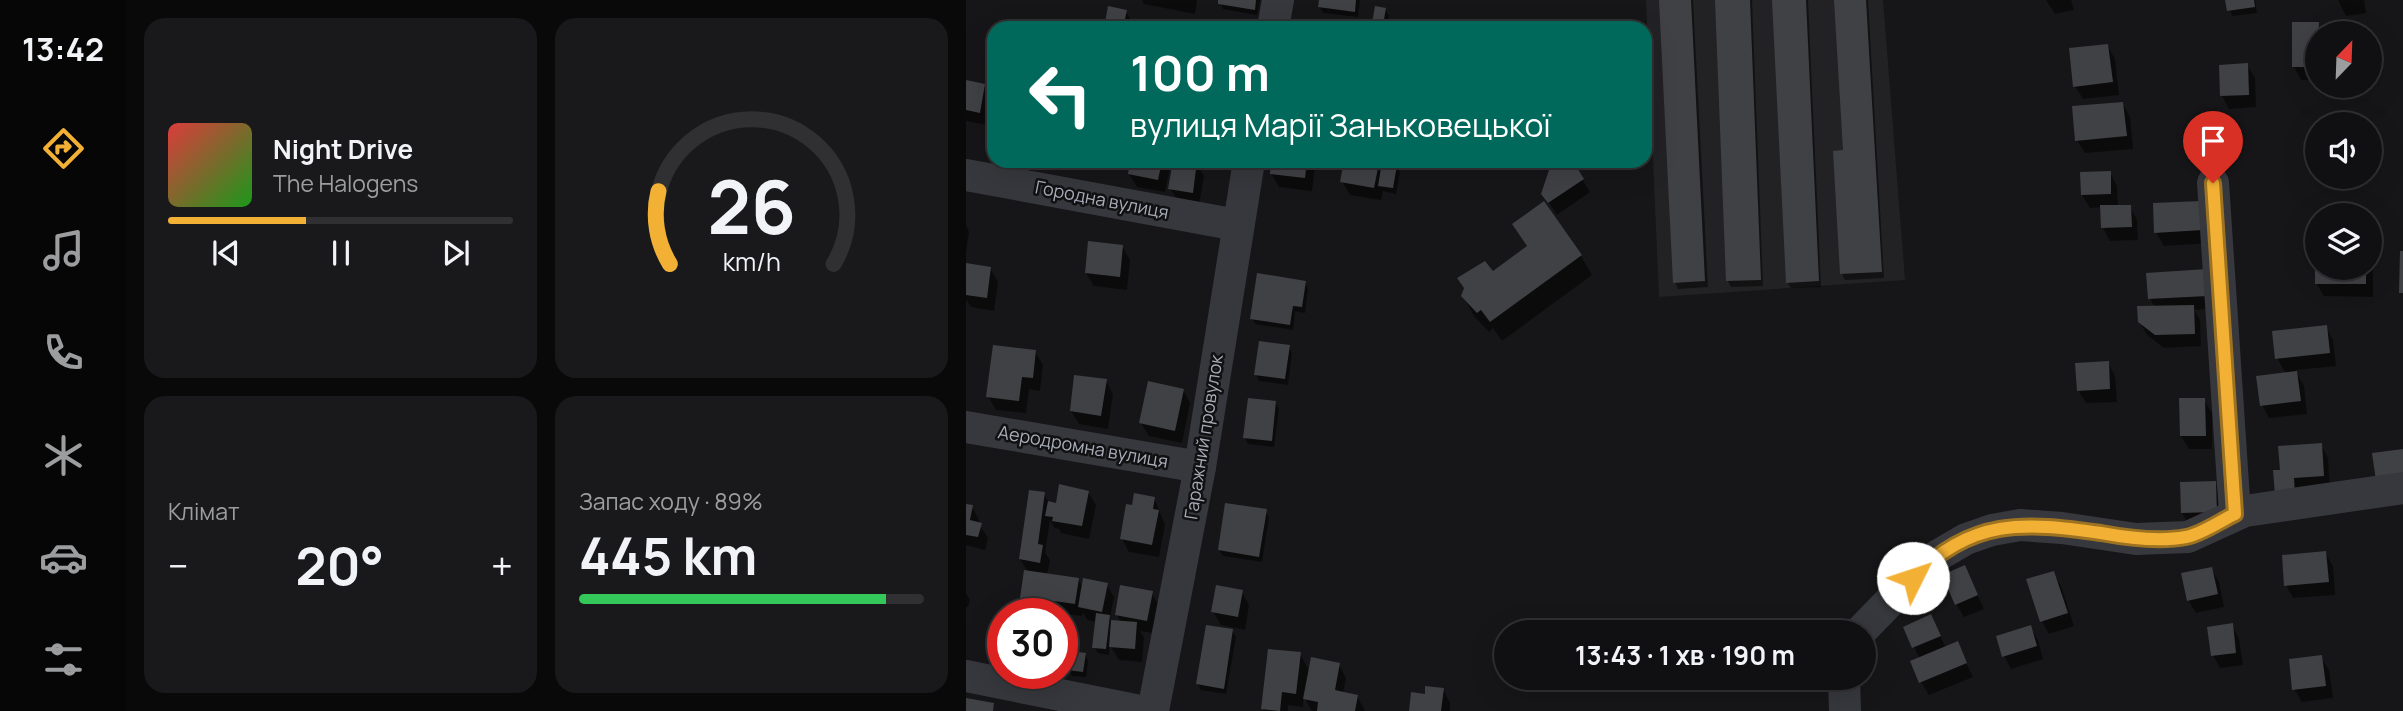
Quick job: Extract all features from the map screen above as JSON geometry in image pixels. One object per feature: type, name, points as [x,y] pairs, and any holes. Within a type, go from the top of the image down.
[{"type":"street","points":[[1274,21],[1278,0]]},
{"type":"street","name":"Гаражний провулок","points":[[1153,711],[1200,467],[1248,168]]},
{"type":"street","name":"Городна вулиця","points":[[966,175],[1237,225]]},
{"type":"street","points":[[2213,183],[2235,514]]},
{"type":"street","name":"Аеродромна вулиця","points":[[966,427],[1200,467]]},
{"type":"street","points":[[1872,620],[1930,560],[1966,539],[1992,530],[2020,525],[2136,538],[2188,537],[2245,511],[2403,488]]},
{"type":"street","points":[[966,676],[1140,711]]},
{"type":"street","points":[[1844,690],[1844,711]]},
{"type":"shaded area","points":[[1646,0],[1883,0],[1905,280],[1659,297],[1652,137],[1652,21],[1647,21]]},
{"type":"building","points":[[1218,0],[1256,0],[1255,10],[1218,4]]},
{"type":"building","points":[[1319,0],[1356,0],[1355,12],[1318,7]]},
{"type":"building","points":[[1659,0],[1691,0],[1705,281],[1673,283]]},
{"type":"building","points":[[1715,0],[1750,0],[1761,280],[1726,281]]},
{"type":"building","points":[[1772,0],[1806,0],[1819,281],[1786,283]]},
{"type":"building","points":[[1834,0],[1866,0],[1882,272],[1840,274],[1833,151],[1843,150]]},
{"type":"building","points":[[2225,0],[2254,0],[2255,7],[2227,11]]},
{"type":"building","points":[[1108,6],[1127,10],[1125,21],[1105,21]]},
{"type":"building","points":[[1375,6],[1386,8],[1384,21],[1372,21]]},
{"type":"building","points":[[2292,22],[2305,22],[2305,67],[2292,67]]},
{"type":"building","points":[[2108,44],[2113,82],[2073,87],[2069,48]]},
{"type":"building","points":[[2248,63],[2249,95],[2220,96],[2219,65]]},
{"type":"building","points":[[966,80],[985,84],[980,113],[966,110]]},
{"type":"building","points":[[2123,102],[2127,136],[2075,141],[2072,106]]},
{"type":"building","points":[[1129,168],[1161,168],[1158,180],[1128,174]]},
{"type":"building","points":[[1172,168],[1196,168],[1193,193],[1168,189]]},
{"type":"building","points":[[1270,168],[1306,168],[1305,178],[1270,174]]},
{"type":"building","points":[[1343,168],[1378,168],[1374,188],[1340,182]]},
{"type":"building","points":[[1381,168],[1396,168],[1393,188],[1378,186]]},
{"type":"building","points":[[1577,168],[1584,179],[1548,203],[1541,194],[1549,170]]},
{"type":"building","points":[[2111,171],[2111,194],[2081,195],[2080,172]]},
{"type":"building","points":[[1544,201],[1582,255],[1490,322],[1481,310],[1477,313],[1461,296],[1464,288],[1457,278],[1485,261],[1493,271],[1527,246],[1512,224]]},
{"type":"building","points":[[2201,201],[2203,230],[2154,233],[2153,203]]},
{"type":"building","points":[[2100,205],[2131,205],[2132,227],[2101,228]]},
{"type":"building","points":[[1088,241],[1123,245],[1120,277],[1085,273]]},
{"type":"building","points":[[2400,251],[2403,251],[2403,293],[2399,293]]},
{"type":"building","points":[[966,263],[991,267],[987,298],[966,295]]},
{"type":"building","points":[[2207,269],[2208,296],[2148,299],[2146,273]]},
{"type":"building","points":[[1257,273],[1306,281],[1302,307],[1293,306],[1290,325],[1250,319]]},
{"type":"building","points":[[2315,280],[2366,280],[2366,284],[2315,284]]},
{"type":"building","points":[[2194,305],[2195,334],[2155,335],[2138,322],[2137,306]]},
{"type":"building","points":[[2327,325],[2330,353],[2275,359],[2272,331]]},
{"type":"building","points":[[1259,341],[1290,345],[1285,379],[1254,375]]},
{"type":"building","points":[[993,345],[1036,350],[1033,378],[1022,377],[1019,401],[986,397]]},
{"type":"building","points":[[2109,361],[2110,389],[2077,391],[2075,363]]},
{"type":"building","points":[[2297,371],[2301,401],[2260,406],[2256,376]]},
{"type":"building","points":[[1074,375],[1107,379],[1101,416],[1070,411]]},
{"type":"building","points":[[1148,381],[1184,389],[1175,431],[1139,423]]},
{"type":"building","points":[[1248,398],[1276,401],[1272,441],[1243,438]]},
{"type":"building","points":[[2179,398],[2205,398],[2206,436],[2180,436]]},
{"type":"building","points":[[2322,443],[2324,476],[2294,478],[2295,494],[2275,495],[2273,470],[2280,470],[2278,446]]},
{"type":"building","points":[[2403,449],[2403,477],[2376,481],[2372,453]]},
{"type":"building","points":[[2216,481],[2217,512],[2181,513],[2180,482]]},
{"type":"building","points":[[1059,484],[1089,491],[1082,526],[1052,521],[1053,517],[1045,516],[1048,501],[1056,503]]},
{"type":"building","points":[[1029,490],[1045,492],[1038,544],[1043,545],[1040,563],[1019,559]]},
{"type":"building","points":[[1134,493],[1155,497],[1153,509],[1159,510],[1152,545],[1120,539],[1126,504],[1132,505]]},
{"type":"building","points":[[1225,503],[1267,509],[1259,557],[1218,550]]},
{"type":"building","points":[[966,504],[973,505],[970,520],[982,523],[978,537],[966,535]]},
{"type":"building","points":[[2326,551],[2329,582],[2284,586],[2282,555]]},
{"type":"building","points":[[1965,565],[1978,595],[1955,605],[1942,575]]},
{"type":"building","points":[[2212,567],[2218,594],[2187,601],[2181,573]]},
{"type":"building","points":[[1024,570],[1079,578],[1076,598],[1020,598]]},
{"type":"building","points":[[2054,571],[2068,613],[2040,622],[2026,579]]},
{"type":"building","points":[[1083,578],[1108,583],[1102,612],[1078,607]]},
{"type":"building","points":[[1120,585],[1153,591],[1147,621],[1115,615]]},
{"type":"building","points":[[1216,585],[1243,590],[1238,617],[1211,612]]},
{"type":"building","points":[[1096,613],[1110,615],[1106,649],[1092,648]]},
{"type":"building","points":[[1931,614],[1941,636],[1912,648],[1903,627]]},
{"type":"building","points":[[1111,620],[1137,622],[1135,649],[1109,647]]},
{"type":"building","points":[[2233,623],[2236,653],[2211,656],[2207,627]]},
{"type":"building","points":[[1206,625],[1233,629],[1224,689],[1196,684]]},
{"type":"building","points":[[2031,625],[2037,646],[2002,657],[1996,636]]},
{"type":"building","points":[[1958,641],[1967,663],[1919,683],[1910,661]]},
{"type":"building","points":[[1268,649],[1301,652],[1296,694],[1282,692],[1280,711],[1261,709]]},
{"type":"building","points":[[1078,652],[1086,653],[1083,672],[1078,671]]},
{"type":"building","points":[[2322,655],[2326,686],[2292,690],[2289,659]]},
{"type":"building","points":[[1311,657],[1340,663],[1335,690],[1358,695],[1355,711],[1317,711],[1318,702],[1303,699]]},
{"type":"building","points":[[1425,686],[1444,688],[1441,711],[1409,711],[1411,692],[1425,694]]},
{"type":"building","points":[[966,698],[994,703],[993,711],[966,711]]},
{"type":"route","points":[[1913,578],[1930,560],[1966,539],[1992,530],[2020,525],[2136,538],[2188,537],[2235,514],[2213,183]]}]
